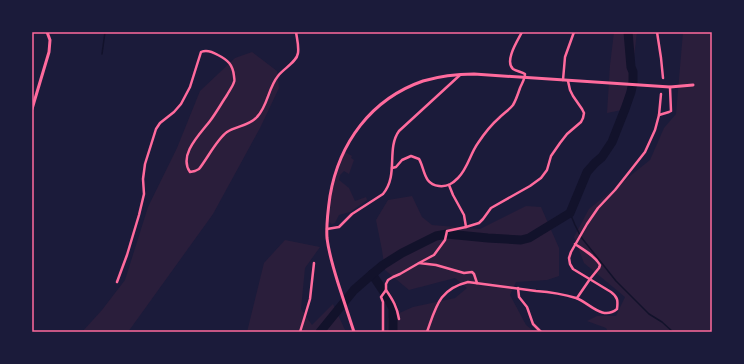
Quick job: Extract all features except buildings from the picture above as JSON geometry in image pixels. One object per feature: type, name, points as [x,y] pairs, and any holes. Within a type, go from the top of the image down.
[{"type":"street","points":[[32,110],[50,52],[50,40],[47,32]]},
{"type":"street","points":[[117,282],[127,255],[139,214],[144,194],[143,179],[145,164],[156,129],[160,123],[174,112],[181,104],[190,87],[201,52],[211,52],[231,63],[235,81],[214,115],[194,140],[187,160],[187,167],[190,172],[199,169],[220,139],[227,132],[250,123],[257,118],[278,76],[298,55],[296,32]]},
{"type":"street","points":[[522,32],[510,54],[510,61],[511,66],[525,74],[525,77]]},
{"type":"street","points":[[563,80],[565,57],[574,32]]},
{"type":"street","points":[[656,32],[661,58],[662,78]]},
{"type":"street","points":[[354,332],[331,261],[327,239],[328,206],[336,170],[343,153],[353,135],[367,118],[386,100],[423,81],[452,74],[525,77],[670,87],[693,85]]},
{"type":"street","points":[[327,229],[339,227],[352,214],[383,194],[389,186],[392,168],[393,142],[395,137],[414,116],[460,74]]},
{"type":"street","points":[[392,168],[396,167],[407,157],[416,157],[419,158],[422,163],[426,179],[430,183],[439,186],[451,184],[465,170],[476,145],[482,137],[513,105],[525,77]]},
{"type":"street","points":[[400,319],[398,310],[386,290],[388,280],[434,255],[445,240],[447,231],[466,227],[479,222],[491,208],[530,186],[541,178],[547,170],[551,156],[560,142],[581,122],[584,113],[570,90],[568,81]]},
{"type":"street","points":[[659,115],[671,111],[670,87]]},
{"type":"street","points":[[427,332],[435,309],[442,297],[448,290],[458,284],[468,282],[518,288],[577,298],[600,312],[607,314],[617,309],[618,302],[616,296],[573,269],[569,258],[578,238],[598,208],[615,190],[644,152],[655,130],[659,115],[661,94]]},
{"type":"street","points":[[449,185],[464,215],[466,227]]},
{"type":"street","points":[[576,244],[600,265],[577,298]]},
{"type":"street","points":[[300,332],[310,298],[314,263]]},
{"type":"street","points":[[419,263],[436,265],[464,273],[472,272],[477,283]]},
{"type":"street","points":[[518,288],[519,297],[527,307],[533,324],[541,332]]},
{"type":"street","points":[[382,332],[383,302],[381,297],[386,290]]},
{"type":"shaded area","points":[[614,32],[637,32],[633,65],[622,110],[607,113],[610,65]]},
{"type":"shaded area","points":[[683,32],[712,32],[712,332],[608,332],[606,328],[587,321],[597,316],[616,316],[625,297],[584,263],[574,237],[589,209],[650,160],[664,128],[676,114]]},
{"type":"shaded area","points":[[252,52],[277,71],[279,88],[260,128],[213,214],[128,332],[82,332],[102,310],[125,280],[148,207],[177,148],[200,91],[235,58]]},
{"type":"shaded area","points":[[345,152],[352,156],[351,158],[354,160],[349,174],[344,171],[340,175],[339,180],[349,188],[355,201],[366,197],[367,200],[350,212],[339,215],[335,223],[332,224],[329,222],[332,195],[338,169]]},
{"type":"shaded area","points":[[412,196],[422,217],[432,225],[480,229],[526,206],[541,207],[559,248],[559,276],[547,280],[516,282],[510,295],[526,325],[535,332],[387,332],[388,318],[413,307],[455,298],[467,288],[455,278],[409,290],[385,270],[376,220],[388,200]]},
{"type":"shaded area","points":[[285,240],[320,247],[305,268],[301,309],[312,325],[333,304],[346,332],[247,332],[264,263]]},
{"type":"waterway","points":[[102,54],[105,32]]},
{"type":"waterway","points":[[320,332],[354,290],[383,265],[402,253],[436,236],[447,234],[521,240],[529,238],[570,213],[587,172],[602,157],[612,142],[631,92],[633,72],[631,67],[628,32]]},
{"type":"waterway","points":[[570,213],[581,237],[616,281],[649,314],[662,322],[673,332]]},
{"type":"waterway","points":[[372,274],[393,308],[393,332]]}]
